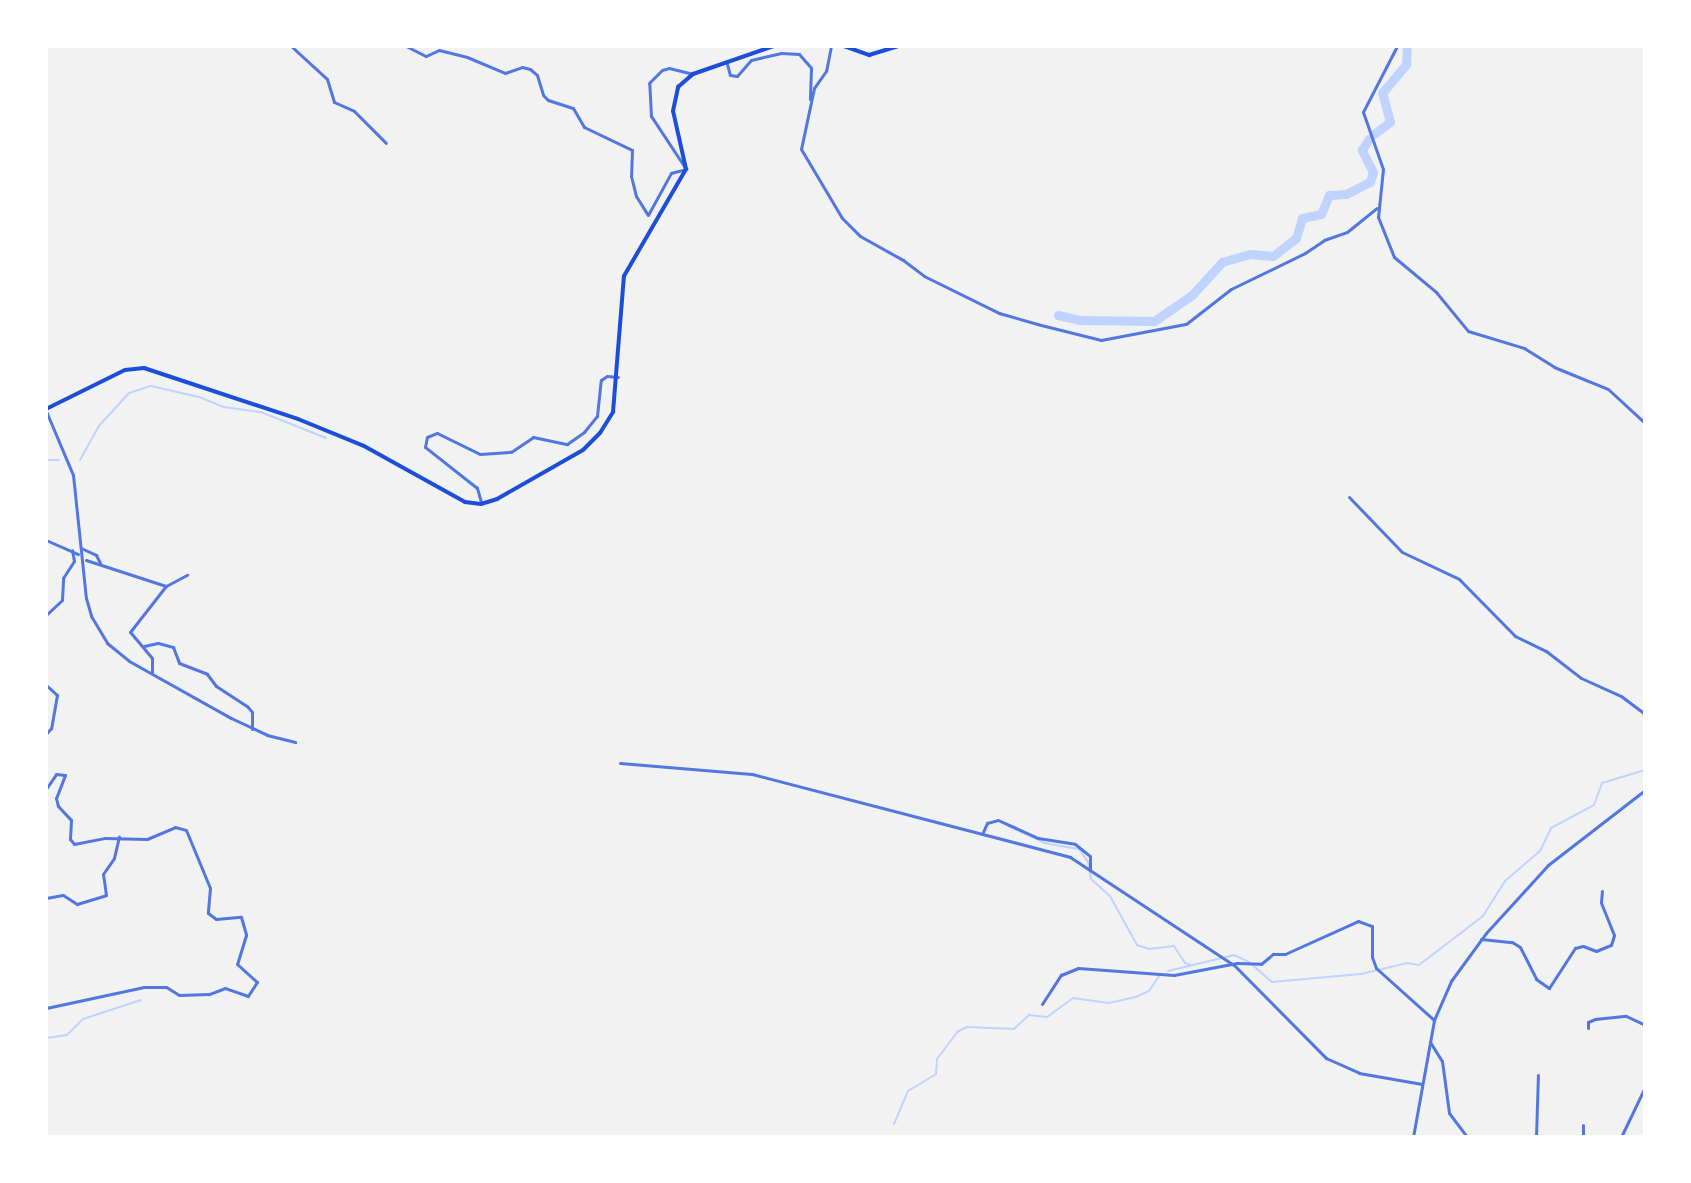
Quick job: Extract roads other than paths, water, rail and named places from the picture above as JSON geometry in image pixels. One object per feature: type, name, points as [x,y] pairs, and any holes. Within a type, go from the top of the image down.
[{"type":"main road","points":[[46,410],[125,370],[144,368],[298,419],[364,446],[465,502],[481,504],[539,476],[593,440],[613,412],[624,276],[686,169],[672,103],[678,87],[693,74],[774,46]]},
{"type":"main road","points":[[844,46],[869,55],[898,46]]},
{"type":"street","points":[[291,46],[312,69],[327,79],[334,102],[354,111],[386,143]]},
{"type":"street","points":[[406,46],[426,56],[439,50],[467,57],[505,73],[522,67],[530,69],[537,75],[543,95],[548,100],[573,108],[584,127],[632,150],[631,176],[636,196],[648,215],[671,173],[686,169],[651,116],[649,83],[662,70],[689,70],[693,74]]},
{"type":"street","points":[[831,46],[830,60],[814,88],[802,133],[802,153],[815,168],[842,218],[860,236],[924,276],[999,313],[1092,339],[1108,339],[1186,324],[1231,289],[1305,253],[1324,240],[1347,232],[1377,208]]},
{"type":"street","points":[[1397,46],[1363,112],[1383,169],[1377,208],[1394,257],[1436,292],[1468,331],[1524,348],[1554,367],[1608,389],[1645,423]]},
{"type":"street","points":[[726,62],[730,75],[737,76],[751,60],[781,53],[799,54],[811,68],[810,103]]},
{"type":"street","points":[[481,504],[477,488],[425,447],[427,437],[437,433],[480,454],[511,452],[533,437],[567,444],[584,432],[597,416],[601,380],[607,376],[618,377]]},
{"type":"street","points":[[46,410],[73,475],[86,598],[99,632],[119,654],[152,673],[252,729],[295,742]]},
{"type":"street","points":[[1349,497],[1408,557],[1448,571],[1466,584],[1515,636],[1540,647],[1581,678],[1621,696],[1645,714]]},
{"type":"street","points":[[46,540],[78,554]]},
{"type":"street","points":[[81,548],[96,555],[100,563]]},
{"type":"street","points":[[46,615],[62,600],[63,578],[74,561],[72,550]]},
{"type":"street","points":[[86,560],[166,586],[175,584],[183,574],[187,575]]},
{"type":"street","points":[[152,673],[152,658],[130,632],[166,586]]},
{"type":"street","points":[[144,646],[158,643],[173,647],[182,665],[207,674],[216,686],[247,706],[252,712],[252,729]]},
{"type":"street","points":[[46,685],[57,695],[51,728],[46,734]]},
{"type":"street","points":[[620,763],[752,774],[1070,857],[1219,953],[1326,1058],[1359,1073],[1422,1084]]},
{"type":"street","points":[[46,789],[56,774],[65,775],[66,781],[56,798],[58,806],[71,820],[70,839],[74,844],[119,837],[147,839],[175,827],[186,830],[210,888],[208,913],[216,919],[241,917],[246,935],[237,964],[257,982],[248,996],[225,988],[209,994],[179,995],[166,987],[144,987],[46,1008]]},
{"type":"street","points":[[1413,1137],[1434,1020],[1443,992],[1481,939],[1555,858],[1645,790]]},
{"type":"street","points":[[983,832],[987,823],[998,820],[1038,838],[1081,846],[1090,856],[1090,870]]},
{"type":"street","points":[[46,898],[63,895],[77,904],[102,899],[108,892],[103,874],[114,858],[119,837]]},
{"type":"street","points":[[1481,939],[1512,942],[1520,947],[1536,979],[1549,988],[1575,948],[1583,946],[1596,951],[1611,945],[1614,935],[1601,902],[1602,891]]},
{"type":"street","points":[[1042,1004],[1061,975],[1078,968],[1174,975],[1255,964],[1267,961],[1273,954],[1293,951],[1358,921],[1372,926],[1372,960],[1377,971],[1434,1020]]},
{"type":"street","points":[[1588,1028],[1588,1022],[1595,1019],[1626,1016],[1645,1025]]},
{"type":"street","points":[[1430,1042],[1442,1061],[1449,1113],[1467,1137]]},
{"type":"street","points":[[1536,1137],[1538,1075]]},
{"type":"street","points":[[1621,1137],[1645,1087]]},
{"type":"street","points":[[1583,1125],[1583,1137]]},
{"type":"waterway","points":[[1374,134],[1390,122],[1382,93],[1406,64],[1407,46]]},
{"type":"waterway","points":[[1058,315],[1080,320],[1154,321],[1192,295],[1222,262],[1250,254],[1273,256],[1296,238],[1302,218],[1321,214],[1329,195],[1346,194],[1370,182],[1373,172],[1362,150],[1369,139]]},
{"type":"waterway","points":[[80,460],[98,427],[129,393],[151,386],[199,397],[224,407],[261,412],[326,438]]},
{"type":"waterway","points":[[46,460],[59,460]]},
{"type":"waterway","points":[[1168,971],[1234,955],[1249,962],[1272,982],[1361,974],[1407,963],[1419,965],[1483,916],[1505,881],[1540,851],[1551,828],[1594,805],[1602,783],[1645,770]]},
{"type":"waterway","points":[[1008,826],[1044,843],[1079,849],[1088,862],[1091,879],[1110,896],[1137,945],[1149,949],[1174,946],[1185,963],[1191,965]]},
{"type":"waterway","points":[[894,1124],[908,1091],[936,1074],[937,1059],[957,1032],[967,1027],[1014,1029],[1029,1015],[1047,1017],[1073,998],[1109,1003],[1136,997],[1149,991],[1159,976]]},
{"type":"waterway","points":[[46,1038],[67,1035],[83,1019],[141,1000]]}]
